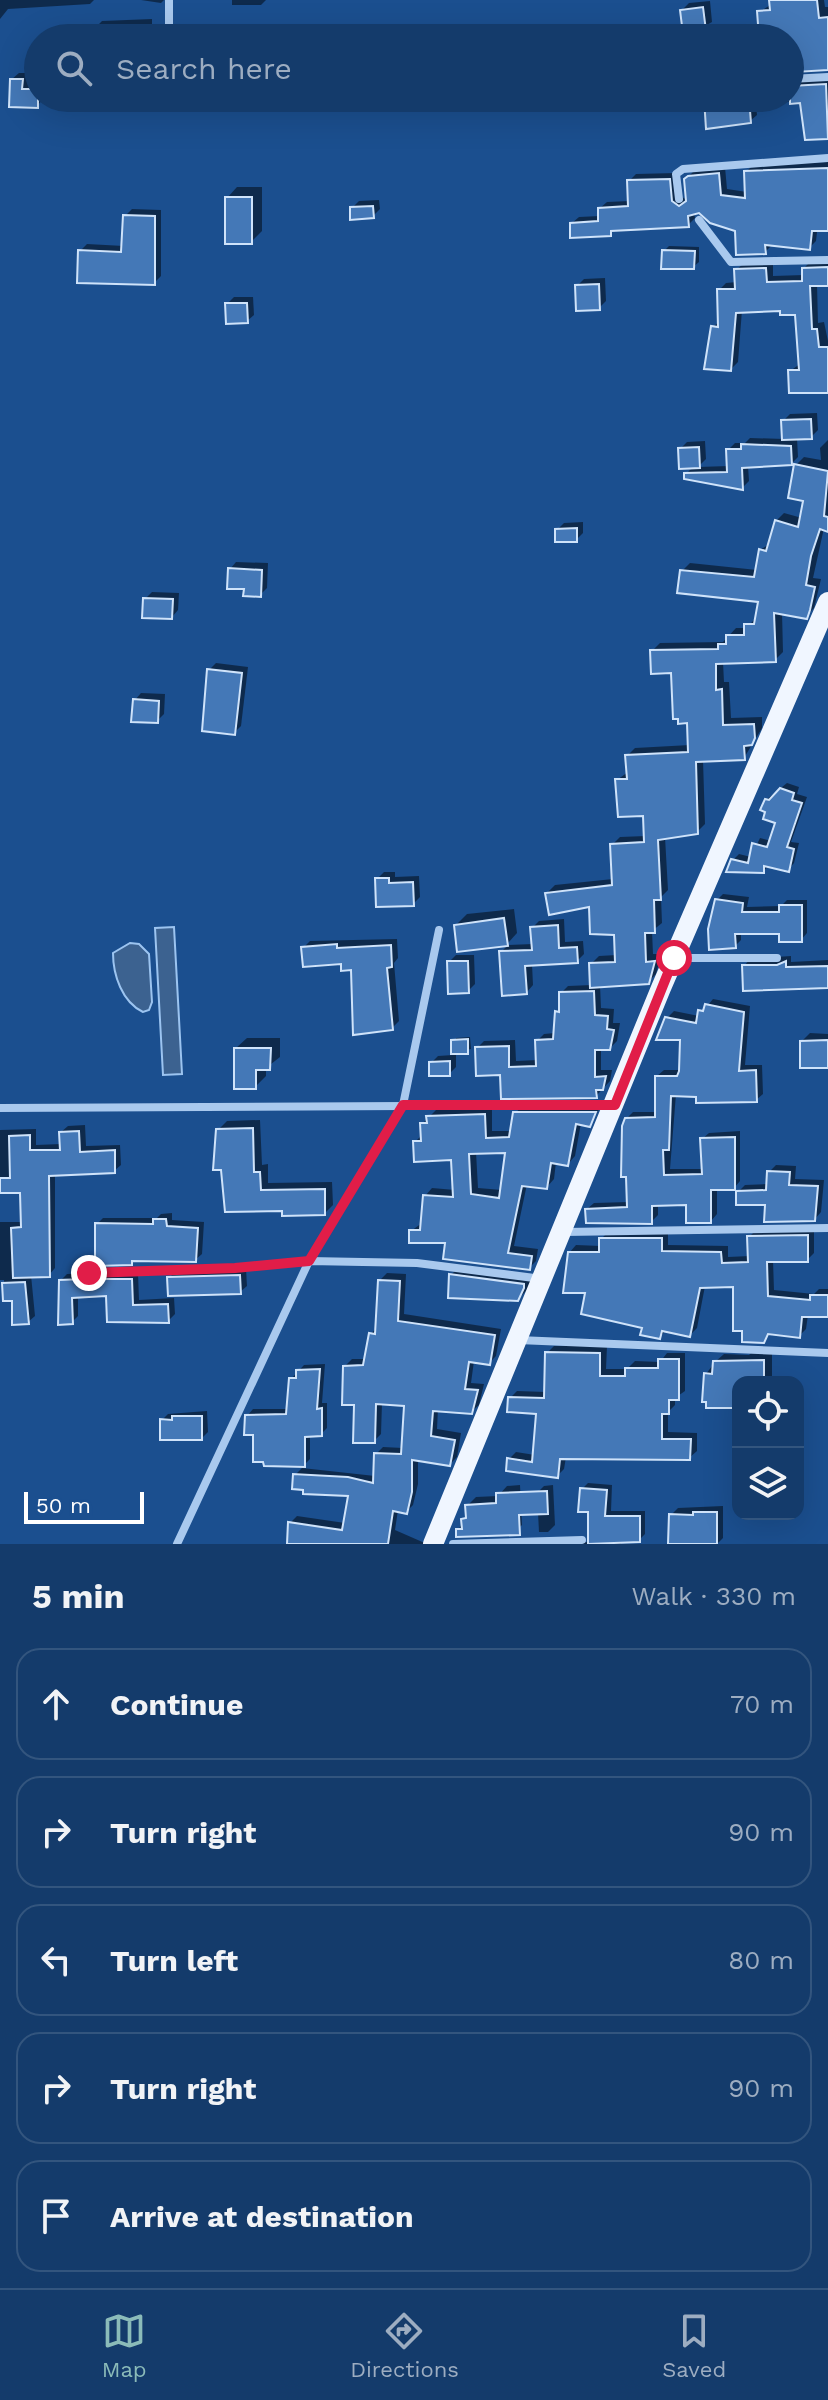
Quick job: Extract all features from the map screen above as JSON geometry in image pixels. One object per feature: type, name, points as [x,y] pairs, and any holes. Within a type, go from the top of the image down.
[{"type":"main road","points":[[433,1544],[674,958],[828,602]]},
{"type":"street","points":[[169,0],[169,24]]},
{"type":"street","points":[[804,78],[828,77]]},
{"type":"street","points":[[679,199],[676,174],[683,169],[828,158]]},
{"type":"street","points":[[699,220],[718,243],[724,257],[731,262],[828,260]]},
{"type":"street","points":[[177,1544],[309,1261],[403,1105],[439,930]]},
{"type":"street","points":[[674,958],[777,958]]},
{"type":"street","points":[[0,1108],[615,1105]]},
{"type":"street","points":[[563,1232],[828,1228]]},
{"type":"street","points":[[89,1273],[235,1268],[309,1261],[417,1263],[543,1279]]},
{"type":"street","points":[[518,1340],[828,1353]]},
{"type":"street","points":[[453,1544],[582,1540]]},
{"type":"water","points":[[174,927],[182,1074],[163,1075],[155,928]]},
{"type":"water","points":[[130,943],[139,944],[149,954],[152,1002],[149,1010],[143,1012],[124,995],[115,970],[113,953]]},
{"type":"building","points":[[769,0],[817,0],[819,18],[828,17],[828,70],[804,71],[804,24],[758,24],[757,11],[770,10]]},
{"type":"building","points":[[703,7],[705,24],[682,24],[680,10]]},
{"type":"building","points":[[10,79],[23,79],[24,108],[9,107]]},
{"type":"building","points":[[826,84],[828,139],[805,140],[801,112],[804,112],[804,85]]},
{"type":"building","points":[[705,112],[750,112],[751,123],[706,129]]},
{"type":"building","points":[[828,168],[828,231],[812,231],[810,250],[765,245],[766,254],[736,255],[735,231],[710,223],[699,213],[688,216],[689,227],[611,231],[611,236],[570,238],[570,223],[598,221],[598,208],[628,206],[627,180],[670,179],[672,201],[679,206],[686,201],[684,179],[688,176],[719,173],[721,195],[745,198],[744,171]]},
{"type":"building","points":[[225,197],[252,197],[252,244],[225,244]]},
{"type":"building","points":[[373,206],[374,218],[350,220],[350,207]]},
{"type":"building","points":[[123,215],[155,216],[155,285],[77,283],[78,250],[121,252]]},
{"type":"building","points":[[662,250],[695,251],[694,269],[661,269]]},
{"type":"building","points":[[828,267],[828,286],[810,286],[812,329],[817,329],[819,347],[828,347],[828,393],[789,393],[788,370],[799,370],[795,315],[780,315],[780,311],[736,313],[731,371],[704,369],[711,326],[718,327],[717,289],[735,289],[734,269],[766,268],[767,282],[802,281],[802,268]]},
{"type":"building","points":[[599,284],[600,310],[576,311],[575,285]]},
{"type":"building","points":[[225,303],[247,303],[248,323],[226,324]]},
{"type":"building","points":[[811,419],[812,439],[782,440],[781,420]]},
{"type":"building","points":[[741,444],[791,446],[792,465],[742,468],[743,490],[684,479],[684,473],[727,472],[726,449],[741,449]]},
{"type":"building","points":[[699,447],[700,468],[679,469],[678,448]]},
{"type":"building","points":[[794,464],[828,471],[824,516],[828,517],[828,532],[820,529],[811,556],[806,585],[815,587],[807,619],[774,613],[776,662],[716,664],[716,690],[722,689],[723,725],[754,724],[755,738],[752,745],[744,746],[745,760],[696,762],[698,834],[658,840],[661,900],[654,900],[655,933],[645,933],[646,962],[655,961],[649,984],[590,988],[589,963],[615,962],[614,935],[590,934],[589,907],[549,915],[545,893],[612,885],[610,844],[644,842],[643,816],[618,817],[615,779],[627,779],[625,755],[688,752],[687,723],[678,724],[678,719],[673,719],[671,673],[651,674],[650,650],[718,649],[718,644],[726,644],[726,635],[744,635],[744,624],[754,624],[758,602],[677,593],[680,570],[754,577],[759,549],[766,551],[775,520],[798,527],[803,501],[788,498]]},
{"type":"building","points":[[577,528],[577,542],[555,542],[555,529]]},
{"type":"building","points":[[228,568],[262,570],[261,597],[243,596],[244,589],[227,589]]},
{"type":"building","points":[[143,598],[173,599],[172,619],[142,618]]},
{"type":"building","points":[[207,669],[242,673],[235,735],[202,731]]},
{"type":"building","points":[[133,699],[159,701],[158,723],[131,722]]},
{"type":"building","points":[[780,788],[794,793],[792,800],[802,803],[787,847],[794,849],[789,872],[764,866],[764,873],[726,872],[731,859],[748,863],[752,843],[767,847],[775,823],[763,819],[765,812],[760,810],[765,799],[769,800]]},
{"type":"building","points":[[375,878],[389,878],[389,883],[413,882],[414,906],[376,907]]},
{"type":"building","points":[[715,899],[743,903],[742,912],[779,912],[779,905],[802,905],[802,942],[779,942],[779,934],[735,934],[736,948],[709,950],[708,929]]},
{"type":"building","points":[[504,918],[508,946],[457,952],[454,925]]},
{"type":"building","points":[[558,925],[559,948],[577,947],[578,963],[525,966],[527,994],[502,996],[499,951],[532,950],[530,927]]},
{"type":"building","points":[[337,944],[337,948],[391,945],[392,967],[387,968],[393,1030],[353,1035],[351,970],[341,971],[341,964],[303,967],[301,947]]},
{"type":"building","points":[[447,961],[468,961],[469,993],[448,994]]},
{"type":"building","points":[[786,961],[786,967],[828,966],[828,988],[743,991],[742,965],[777,965]]},
{"type":"building","points":[[594,991],[595,1015],[608,1016],[607,1029],[614,1030],[610,1050],[595,1050],[595,1077],[606,1076],[603,1090],[596,1090],[597,1098],[501,1099],[500,1075],[476,1076],[475,1047],[509,1046],[509,1067],[536,1066],[535,1040],[553,1039],[555,1011],[559,1012],[559,992]]},
{"type":"building","points":[[705,1004],[744,1012],[739,1071],[756,1070],[757,1102],[696,1103],[696,1097],[671,1096],[669,1150],[663,1150],[664,1175],[702,1174],[700,1138],[735,1137],[735,1190],[711,1190],[711,1223],[686,1223],[686,1205],[652,1206],[652,1224],[586,1223],[585,1209],[627,1207],[626,1177],[621,1177],[622,1126],[625,1118],[655,1117],[655,1076],[677,1076],[679,1071],[680,1040],[656,1040],[665,1017],[696,1023],[698,1010],[703,1011]]},
{"type":"building","points":[[468,1039],[468,1054],[451,1054],[451,1040]]},
{"type":"building","points":[[828,1040],[828,1068],[800,1068],[800,1041]]},
{"type":"building","points":[[234,1048],[271,1048],[270,1070],[256,1070],[256,1089],[234,1089]]},
{"type":"building","points":[[450,1061],[450,1076],[429,1076],[429,1062]]},
{"type":"building","points":[[513,1112],[596,1112],[590,1127],[576,1124],[568,1166],[551,1163],[547,1189],[522,1186],[508,1253],[532,1256],[530,1270],[443,1259],[445,1243],[409,1243],[409,1230],[420,1230],[423,1195],[453,1197],[451,1160],[414,1162],[413,1141],[421,1141],[420,1123],[427,1123],[426,1116],[485,1114],[486,1138],[509,1137]],"holes":[[[505,1153],[499,1198],[471,1194],[469,1154]]]},
{"type":"building","points":[[253,1128],[254,1172],[260,1172],[261,1190],[325,1189],[325,1215],[282,1216],[282,1211],[225,1212],[221,1170],[213,1170],[216,1129]]},
{"type":"building","points":[[79,1131],[80,1152],[115,1150],[115,1173],[49,1176],[50,1277],[13,1278],[11,1228],[21,1227],[20,1193],[0,1193],[0,1178],[10,1178],[9,1136],[30,1135],[30,1150],[60,1150],[59,1132]]},
{"type":"building","points":[[767,1171],[790,1172],[789,1185],[818,1186],[815,1221],[764,1222],[765,1205],[736,1205],[736,1191],[766,1190]]},
{"type":"building","points":[[153,1219],[166,1219],[167,1226],[198,1228],[196,1262],[132,1261],[132,1265],[95,1266],[95,1223],[153,1224]]},
{"type":"building","points":[[808,1235],[808,1262],[767,1262],[768,1296],[810,1300],[810,1295],[828,1295],[828,1317],[802,1317],[800,1338],[768,1334],[764,1343],[742,1342],[742,1331],[733,1331],[733,1287],[700,1288],[690,1337],[662,1331],[660,1339],[640,1335],[642,1328],[581,1314],[585,1293],[563,1293],[568,1252],[599,1252],[599,1238],[662,1238],[662,1251],[721,1252],[722,1263],[748,1262],[747,1236]]},
{"type":"building","points":[[449,1274],[524,1284],[524,1288],[518,1301],[448,1298]]},
{"type":"building","points":[[240,1275],[241,1294],[168,1296],[167,1277]]},
{"type":"building","points":[[132,1279],[133,1305],[168,1304],[169,1323],[107,1322],[106,1296],[72,1298],[73,1324],[58,1325],[59,1280]]},
{"type":"building","points":[[378,1280],[400,1281],[398,1321],[495,1335],[490,1365],[469,1362],[465,1389],[478,1390],[472,1414],[433,1411],[431,1436],[455,1440],[450,1466],[412,1460],[412,1492],[407,1514],[393,1511],[388,1544],[287,1544],[288,1522],[342,1530],[348,1496],[303,1494],[303,1490],[292,1489],[293,1474],[348,1477],[373,1483],[374,1453],[401,1454],[404,1406],[376,1404],[375,1443],[353,1443],[354,1405],[342,1405],[343,1366],[363,1365],[369,1333],[375,1334]]},
{"type":"building","points":[[25,1282],[29,1324],[12,1325],[12,1301],[3,1301],[2,1283]]},
{"type":"building","points":[[545,1352],[600,1353],[600,1376],[625,1376],[625,1368],[658,1368],[658,1359],[679,1359],[679,1400],[669,1400],[669,1414],[662,1414],[662,1439],[691,1439],[690,1460],[560,1459],[558,1478],[506,1471],[507,1458],[532,1462],[536,1414],[507,1412],[508,1397],[544,1398]]},
{"type":"building","points":[[764,1360],[764,1376],[732,1376],[732,1408],[706,1408],[706,1402],[702,1402],[704,1373],[712,1374],[713,1361]]},
{"type":"building","points":[[320,1369],[317,1409],[322,1408],[322,1436],[305,1437],[305,1467],[264,1466],[263,1462],[253,1462],[253,1435],[244,1435],[245,1415],[286,1414],[289,1378],[296,1378],[296,1370]]},
{"type":"building","points":[[172,1416],[202,1416],[202,1440],[160,1440],[160,1419],[172,1420]]},
{"type":"building","points":[[580,1488],[607,1490],[605,1516],[640,1516],[640,1542],[588,1544],[588,1512],[578,1512]]},
{"type":"building","points":[[547,1491],[548,1514],[519,1515],[520,1535],[456,1537],[456,1529],[462,1529],[461,1519],[466,1518],[465,1505],[496,1503],[496,1493]]},
{"type":"building","points":[[693,1512],[717,1512],[717,1544],[668,1544],[669,1514],[693,1515]]},
{"type":"route","points":[[89,1273],[235,1268],[309,1261],[403,1105],[615,1105],[674,958]]}]
